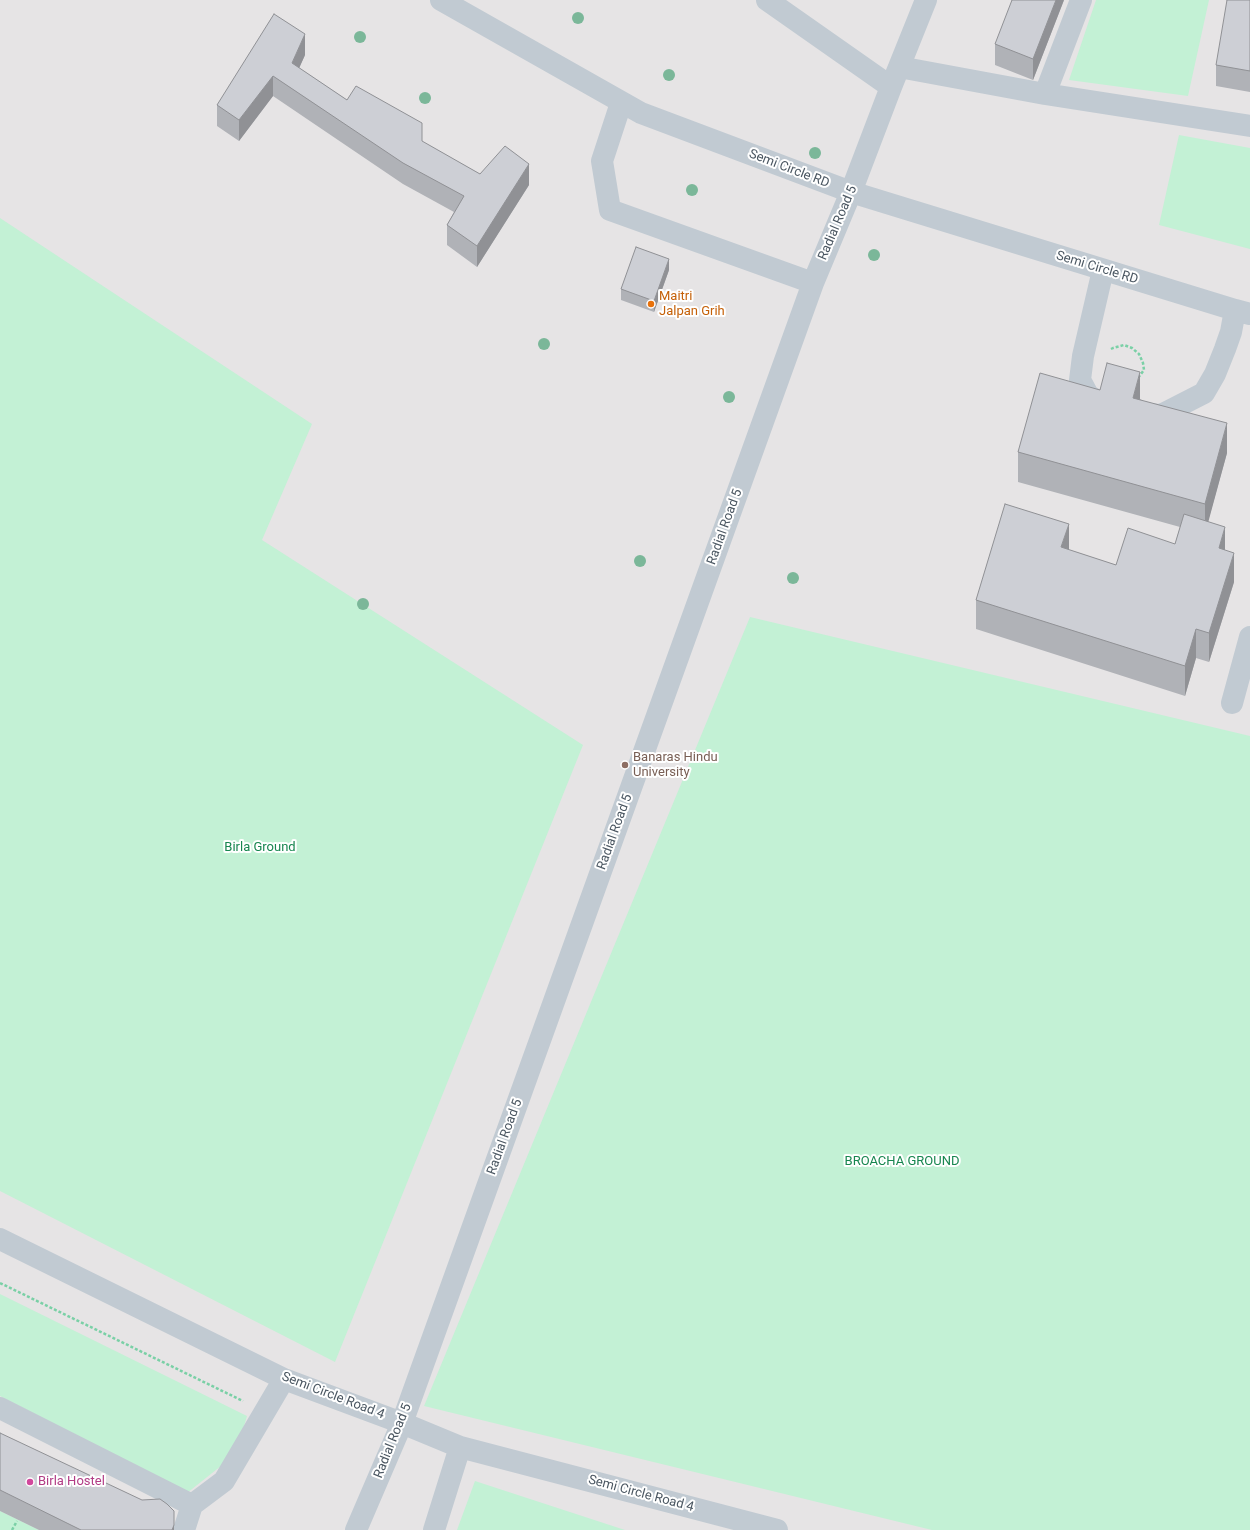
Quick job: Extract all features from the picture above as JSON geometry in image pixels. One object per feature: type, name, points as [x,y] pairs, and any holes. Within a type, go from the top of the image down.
[{"type":"lane","name":"Semi Circle RD","points":[[441,0],[641,113],[851,192],[1242,312]]},
{"type":"lane","points":[[767,0],[891,87]]},
{"type":"lane","name":"Radial Road 5","points":[[356,1530],[402,1422],[813,283],[851,192],[926,0]]},
{"type":"lane","points":[[1045,94],[1081,0]]},
{"type":"lane","points":[[899,67],[1045,94],[1250,126]]},
{"type":"lane","points":[[621,103],[602,161],[610,210],[813,283]]},
{"type":"lane","points":[[1103,270],[1083,356],[1080,380],[1088,395],[1104,405]]},
{"type":"lane","points":[[1137,414],[1162,415],[1204,393],[1215,374],[1231,332],[1242,312]]},
{"type":"lane","points":[[1232,703],[1250,637]]},
{"type":"lane","name":"Semi Circle Road 4","points":[[0,1239],[284,1378],[402,1422],[460,1447],[777,1530]]},
{"type":"lane","points":[[184,1530],[192,1505],[224,1481],[284,1378]]},
{"type":"lane","points":[[0,1408],[192,1505]]},
{"type":"lane","points":[[434,1530],[460,1447]]},
{"type":"path","points":[[1108,352],[1113,348],[1124,345],[1132,348],[1139,354],[1144,370],[1142,375],[1133,382]]},
{"type":"path","points":[[0,1284],[265,1411]]},
{"type":"path","points":[[12,1530],[17,1521]]},
{"type":"shaded area","name":"Banaras Hindu University","points":[[0,0],[1250,0],[1250,1530],[0,1530]]},
{"type":"green space","points":[[1096,0],[1209,0],[1188,96],[1069,80]]},
{"type":"green space","points":[[1179,135],[1250,148],[1250,249],[1159,225]]},
{"type":"green space","name":"Birla Ground","points":[[0,218],[312,424],[262,540],[583,745],[335,1362],[0,1191]]},
{"type":"green space","name":"BROACHA GROUND","points":[[750,617],[1250,736],[1250,1530],[932,1530],[424,1406]]},
{"type":"green space","points":[[0,1294],[247,1416],[236,1454],[187,1493],[0,1396]]},
{"type":"green space","points":[[475,1481],[625,1530],[457,1530]]},
{"type":"green space","points":[[0,1511],[39,1530],[0,1530]]},
{"type":"building","points":[[1012,0],[1056,0],[1033,59],[995,44]]},
{"type":"building","points":[[1227,0],[1250,0],[1250,71],[1216,65]]},
{"type":"building","points":[[274,14],[305,34],[292,63],[347,100],[356,86],[422,123],[422,141],[480,174],[505,146],[529,164],[477,246],[447,225],[464,196],[403,163],[273,76],[239,120],[217,105]]},
{"type":"building","points":[[636,247],[669,259],[654,301],[621,289]]},
{"type":"building","points":[[1107,363],[1140,372],[1133,398],[1227,423],[1205,504],[1018,452],[1040,373],[1100,390]]},
{"type":"building","points":[[1005,504],[1069,524],[1061,547],[1116,565],[1128,528],[1175,544],[1184,514],[1225,527],[1219,548],[1234,553],[1209,633],[1196,629],[1185,666],[976,600]]},
{"type":"building","points":[[0,1433],[142,1500],[160,1499],[174,1511],[174,1525],[172,1530],[81,1530],[0,1490]]},
{"type":"place","name":"Maitri Jalpan Grih","points":[[651,304]]},
{"type":"place","name":"Banaras Hindu University","points":[[625,765]]},
{"type":"place","name":"Birla Hostel","points":[[30,1482]]}]
